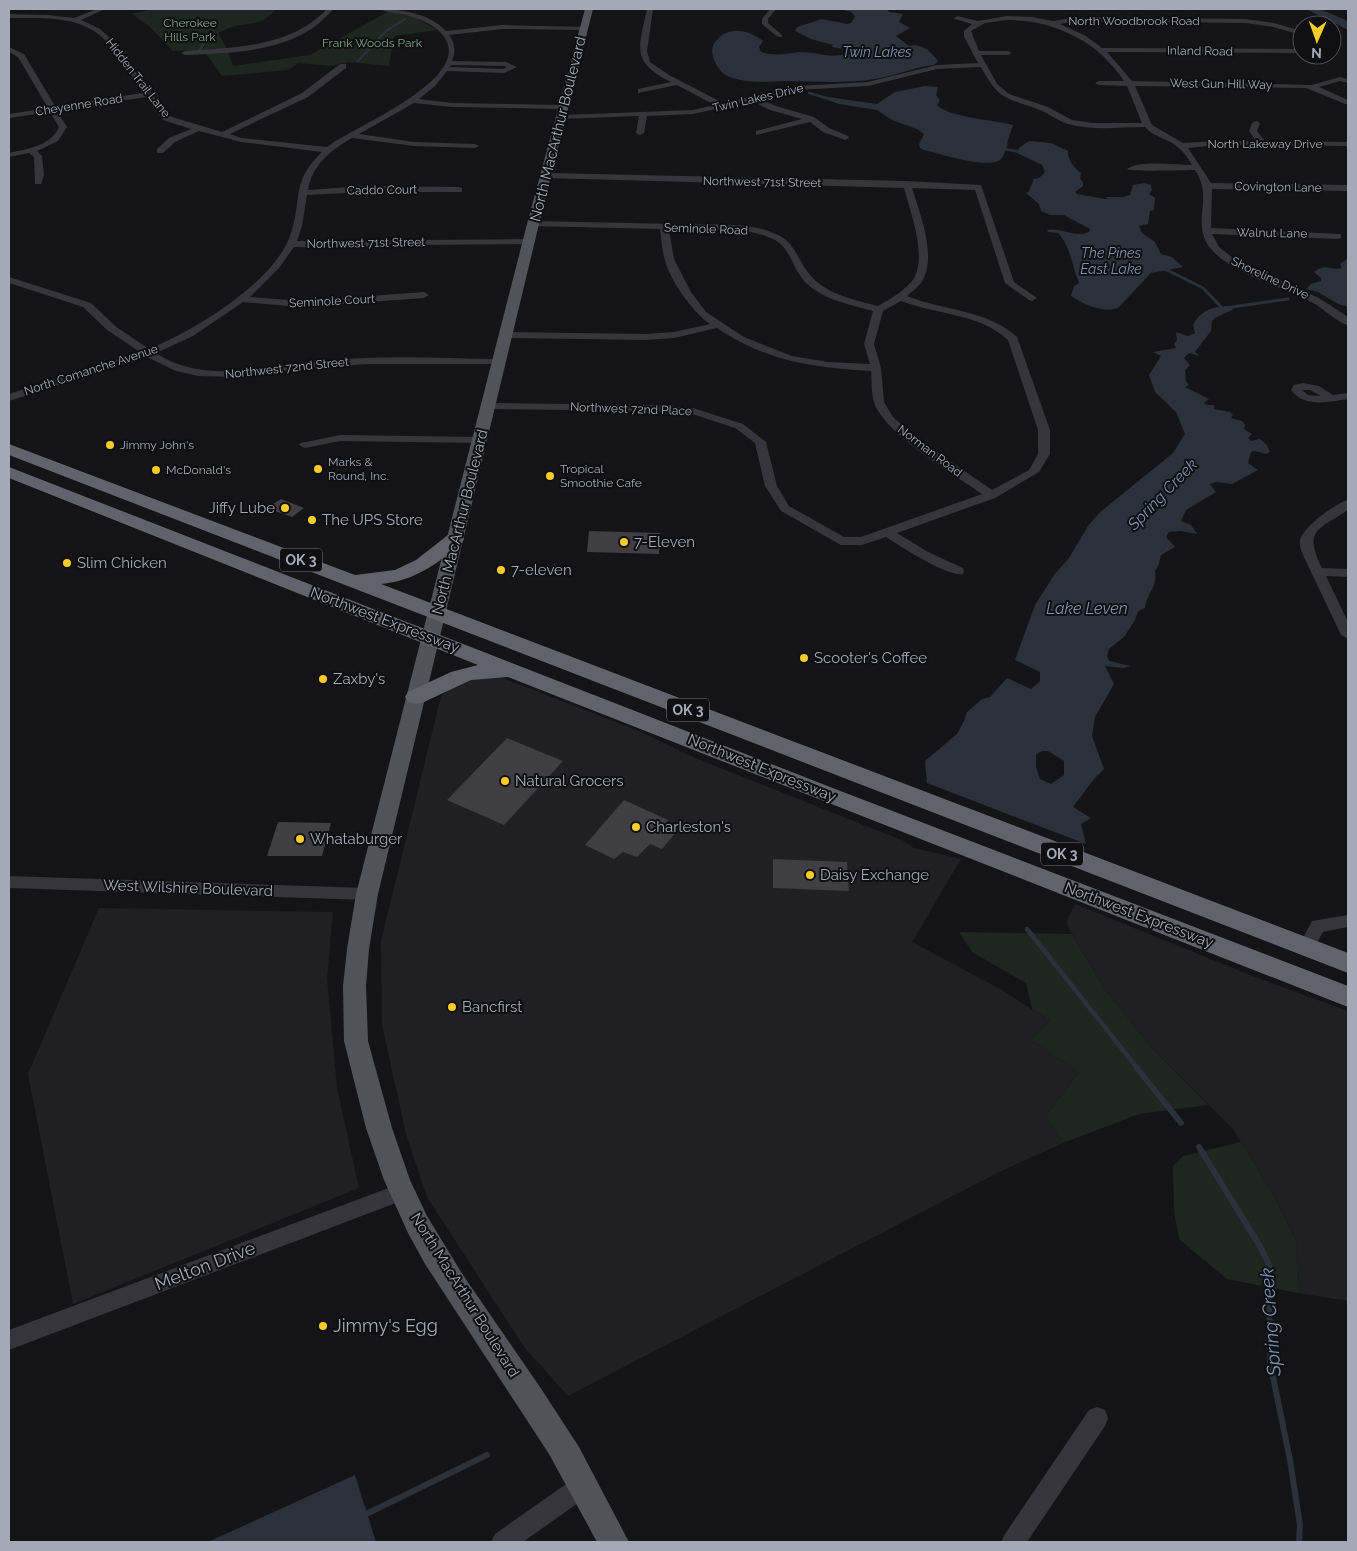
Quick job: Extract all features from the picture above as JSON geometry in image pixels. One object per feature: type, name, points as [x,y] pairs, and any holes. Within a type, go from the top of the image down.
[{"type":"highway","name":"Northwest Expressway","points":[[9,449],[1348,963]]},
{"type":"highway","points":[[16,474],[84,489],[97,489],[107,486]]},
{"type":"highway","name":"Northwest Expressway","points":[[16,474],[1348,997]]},
{"type":"highway","points":[[84,502],[98,500],[164,508]]},
{"type":"highway","points":[[346,578],[381,579],[403,575],[421,567],[455,539]]},
{"type":"highway","points":[[416,697],[458,676],[471,672],[491,670],[518,672]]},
{"type":"highway","points":[[726,754],[744,732]]},
{"type":"main road","name":"North MacArthur Boulevard","points":[[589,9],[533,224],[490,406],[367,894],[355,977],[356,1042],[374,1115],[402,1192],[426,1239],[551,1429],[584,1485],[614,1542]]},
{"type":"street","points":[[74,21],[102,9]]},
{"type":"street","points":[[185,53],[232,50],[274,42],[305,30],[323,18],[330,9]]},
{"type":"street","points":[[383,9],[424,19],[446,33],[452,45],[446,66]]},
{"type":"street","points":[[650,9],[644,60],[652,69],[724,106]]},
{"type":"street","points":[[773,9],[765,20],[765,24],[780,36]]},
{"type":"street","name":"Hidden Trail Lane","points":[[9,16],[74,21],[87,25],[104,35],[169,120],[241,140],[329,150]]},
{"type":"street","points":[[957,18],[977,24]]},
{"type":"street","points":[[1148,125],[1076,124],[1045,109],[1006,96],[994,85],[983,65],[967,34],[969,28],[977,24],[1000,19],[1018,18],[1055,24],[1103,50],[1129,83],[1148,125],[1154,131],[1182,146],[1189,152],[1208,186],[1206,231]]},
{"type":"street","name":"North Woodbrook Road","points":[[1055,24],[1077,19],[1237,21],[1274,25],[1292,30]]},
{"type":"street","points":[[446,33],[502,27],[584,28]]},
{"type":"street","points":[[9,48],[21,56],[62,124],[62,130],[53,140],[30,150],[9,155]]},
{"type":"street","name":"Inland Road","points":[[1103,50],[1292,51]]},
{"type":"street","points":[[977,53],[1008,53]]},
{"type":"street","points":[[506,64],[513,67],[504,71],[446,66],[506,64]]},
{"type":"street","name":"Twin Lakes Drive","points":[[413,100],[452,105],[625,115],[683,113],[724,106],[797,88],[883,82],[936,67],[983,65]]},
{"type":"street","points":[[222,135],[305,95],[343,66]]},
{"type":"street","name":"North Comanche Avenue","points":[[9,398],[41,386],[149,353],[202,327],[241,298],[267,274],[292,244],[305,182],[310,170],[329,150],[351,135],[413,100],[428,88],[446,66]]},
{"type":"street","points":[[1313,87],[1340,79],[1348,81]]},
{"type":"street","points":[[641,91],[678,83]]},
{"type":"street","name":"West Gun Hill Way","points":[[1099,83],[1313,87]]},
{"type":"street","points":[[1313,87],[1348,103]]},
{"type":"street","points":[[1326,92],[1348,87]]},
{"type":"street","name":"Cheyenne Road","points":[[9,116],[149,94]]},
{"type":"street","points":[[992,99],[1006,96]]},
{"type":"street","points":[[752,98],[773,108],[811,118],[826,130],[845,138]]},
{"type":"street","points":[[640,133],[643,115]]},
{"type":"street","points":[[759,133],[811,118]]},
{"type":"street","points":[[1256,123],[1253,132],[1262,143]]},
{"type":"street","points":[[160,151],[172,140],[198,129]]},
{"type":"street","points":[[351,135],[414,144],[476,146]]},
{"type":"street","name":"North Lakeway Drive","points":[[1182,146],[1219,143],[1348,144]]},
{"type":"street","points":[[30,150],[38,156],[40,175],[38,182]]},
{"type":"street","points":[[1131,169],[1150,167],[1198,168]]},
{"type":"street","name":"Northwest 71st Street","points":[[547,176],[978,187],[1010,283],[1032,298]]},
{"type":"street","points":[[879,309],[900,297],[918,281],[924,262],[921,235],[908,184]]},
{"type":"street","name":"Covington Lane","points":[[1208,186],[1348,188]]},
{"type":"street","name":"Caddo Court","points":[[304,192],[364,189],[459,190]]},
{"type":"street","name":"Seminole Road","points":[[533,224],[755,231],[779,239],[791,249],[802,272],[812,283],[834,297],[879,309]]},
{"type":"street","points":[[664,228],[669,259],[686,293],[702,314],[718,325],[740,339],[790,359],[828,365],[876,368]]},
{"type":"street","name":"Walnut Lane","points":[[1206,231],[1338,236]]},
{"type":"street","name":"Shoreline Drive","points":[[1206,231],[1210,242],[1229,259],[1315,300],[1347,319]]},
{"type":"street","name":"Northwest 71st Street","points":[[292,244],[530,242]]},
{"type":"street","name":"Northwest 72nd Street","points":[[9,280],[87,304],[112,328],[149,353],[176,368],[210,374],[250,373],[362,361],[500,362]]},
{"type":"street","name":"Seminole Court","points":[[241,298],[300,304],[424,296]]},
{"type":"street","name":"Northwest 72nd Place","points":[[490,406],[654,408],[693,411],[739,426],[760,442],[771,486],[785,508],[841,542],[862,541],[991,495],[1033,472],[1044,454],[1044,430],[1013,339],[1003,328],[976,317],[925,306],[900,297]]},
{"type":"street","name":"Norman Road","points":[[879,309],[872,328],[869,344],[876,368],[879,402],[889,419],[910,438],[991,495]]},
{"type":"street","points":[[507,335],[645,337],[674,335],[718,325]]},
{"type":"street","points":[[1331,398],[1348,396]]},
{"type":"street","points":[[305,445],[340,438],[480,440]]},
{"type":"street","points":[[1348,504],[1308,536],[1306,548],[1348,635]]},
{"type":"street","points":[[887,532],[924,555],[958,571]]},
{"type":"street","points":[[1317,572],[1348,573]]},
{"type":"street","name":"West Wilshire Boulevard","points":[[9,882],[367,894]]},
{"type":"street","points":[[1306,947],[1318,926],[1348,922]]},
{"type":"street","name":"Melton Drive","points":[[9,1340],[402,1192]]},
{"type":"street","points":[[1013,1542],[1097,1418]]},
{"type":"street","points":[[503,1542],[584,1485]]},
{"type":"shaded area","points":[[500,677],[639,731],[695,758],[904,841],[914,848],[961,859],[912,942],[1000,989],[1050,1021],[1031,1040],[1079,1072],[1046,1116],[1063,1143],[997,1173],[568,1396],[524,1347],[427,1197],[406,1134],[382,1025],[381,941],[441,696],[462,679]]},
{"type":"shaded area","points":[[1075,904],[1255,977],[1348,1011],[1348,1301],[1298,1293],[1296,1241],[1274,1196],[1233,1129],[1149,1045],[1103,987],[1066,923]]},
{"type":"shaded area","points":[[99,908],[333,912],[327,978],[337,1088],[359,1188],[73,1304],[28,1074]]},
{"type":"green space","name":"Cherokee Hills Park","points":[[152,9],[276,9],[260,21],[235,26],[218,33],[227,49],[173,51],[150,27],[132,14]]},
{"type":"green space","name":"Frank Woods Park","points":[[389,11],[416,18],[438,30],[394,36],[389,66],[349,62],[331,66],[298,63],[288,70],[222,76],[206,54],[228,52],[233,66],[310,55]]},
{"type":"green space","points":[[959,932],[1072,934],[1103,987],[1149,1045],[1208,1105],[1139,1114],[1063,1143],[1046,1116],[1079,1072],[1031,1040],[1050,1021],[1032,1009],[1026,983],[972,952]]},
{"type":"green space","points":[[1241,1142],[1274,1196],[1296,1241],[1298,1293],[1227,1279],[1179,1239],[1174,1211],[1173,1166],[1183,1156]]},
{"type":"water","name":"Twin Lakes","points":[[839,9],[887,9],[889,12],[903,14],[899,22],[910,28],[896,36],[909,46],[922,47],[938,61],[934,65],[864,81],[761,82],[745,81],[724,74],[714,60],[712,50],[714,44],[724,34],[737,31],[750,34],[763,41],[759,47],[761,52],[766,53],[807,52],[832,56],[851,52],[850,50],[832,47],[833,45],[811,39],[795,31],[797,27],[822,19],[847,24],[851,23],[855,16],[851,12]]},
{"type":"water","points":[[1306,9],[1320,9],[1334,15],[1318,15]]},
{"type":"water","points":[[1342,18],[1348,21],[1348,30],[1342,27]]},
{"type":"water","points":[[925,86],[938,87],[936,95],[940,100],[937,105],[942,109],[961,115],[1013,125],[1008,144],[1001,159],[985,163],[974,162],[924,150],[920,148],[919,144],[924,134],[917,129],[892,120],[877,110],[839,104],[819,97],[877,104],[895,92]]},
{"type":"water","name":"The Pines East Lake","points":[[1029,141],[1051,143],[1068,151],[1070,160],[1081,173],[1080,179],[1083,182],[1083,186],[1075,192],[1077,194],[1108,199],[1106,197],[1130,195],[1133,185],[1144,183],[1151,185],[1152,190],[1149,194],[1155,198],[1154,210],[1150,211],[1148,224],[1139,226],[1142,233],[1155,242],[1161,254],[1172,257],[1183,267],[1151,273],[1118,308],[1100,309],[1071,296],[1074,286],[1079,283],[1069,250],[1058,233],[1048,232],[1047,230],[1052,229],[1084,234],[1089,232],[1090,229],[1064,215],[1050,215],[1041,211],[1039,204],[1026,193],[1029,191],[1034,179],[1039,178],[1045,172],[1042,165],[1017,153],[1019,148]]},
{"type":"water","points":[[1348,258],[1348,307],[1338,304],[1318,292],[1306,289],[1311,284],[1321,281],[1321,278],[1314,272],[1318,269],[1325,267],[1342,268],[1340,264]]},
{"type":"water","name":"Lake Leven","points":[[1222,306],[1234,309],[1212,321],[1211,331],[1195,352],[1200,356],[1189,353],[1184,358],[1190,365],[1185,370],[1186,381],[1189,385],[1185,387],[1209,399],[1204,403],[1207,405],[1214,405],[1214,409],[1230,412],[1233,415],[1231,418],[1242,421],[1245,425],[1244,429],[1252,434],[1248,438],[1251,441],[1260,439],[1267,445],[1270,452],[1266,454],[1255,451],[1251,452],[1248,463],[1258,470],[1232,484],[1216,482],[1210,484],[1216,492],[1186,510],[1181,521],[1191,525],[1197,534],[1181,531],[1169,532],[1166,537],[1175,547],[1161,555],[1155,571],[1154,586],[1145,608],[1138,611],[1135,620],[1124,637],[1109,649],[1107,656],[1109,661],[1130,666],[1124,668],[1105,666],[1114,684],[1095,717],[1092,736],[1104,769],[1073,807],[1091,818],[1081,824],[1086,844],[927,783],[925,761],[957,734],[967,712],[982,699],[990,697],[1007,678],[1031,689],[1040,681],[1040,672],[1015,660],[1035,605],[1054,575],[1069,558],[1088,526],[1099,513],[1173,453],[1185,434],[1176,412],[1155,392],[1149,375],[1161,356],[1153,352],[1176,348],[1174,344],[1177,340],[1176,332],[1188,336],[1195,333],[1193,325],[1203,313],[1212,308]],"holes":[[[1042,751],[1048,751],[1064,761],[1064,775],[1051,784],[1040,779],[1036,767],[1036,755]]]},
{"type":"water","points":[[355,1475],[376,1542],[208,1542]]},
{"type":"building","name":"Jiffy Lube","points":[[281,499],[304,508],[292,517],[266,508]]},
{"type":"building","name":"7-Eleven","points":[[589,531],[660,533],[659,554],[587,552]]},
{"type":"building","name":"Natural Grocers","points":[[507,738],[563,761],[504,825],[447,800]]},
{"type":"building","name":"Charleston's","points":[[624,800],[668,820],[665,824],[678,830],[662,849],[650,844],[637,857],[623,852],[614,859],[585,845]]},
{"type":"building","name":"Whataburger","points":[[278,822],[331,823],[322,856],[267,856]]},
{"type":"building","name":"Daisy Exchange","points":[[773,859],[847,862],[849,891],[773,888]]},
{"type":"waterway","points":[[358,61],[386,31],[405,19]]},
{"type":"waterway","points":[[198,53],[204,43]]},
{"type":"waterway","points":[[809,93],[826,98]]},
{"type":"waterway","points":[[1003,149],[1022,152]]},
{"type":"waterway","points":[[1163,268],[1203,288],[1223,309]]},
{"type":"waterway","name":"Spring Creek","points":[[1225,308],[1288,299]]},
{"type":"waterway","name":"Spring Creek","points":[[1027,929],[1138,1069]]},
{"type":"waterway","name":"Spring Creek","points":[[1137,1068],[1181,1123]]},
{"type":"waterway","name":"Spring Creek","points":[[1199,1147],[1261,1248],[1269,1265],[1270,1362],[1290,1460],[1300,1525],[1299,1542]]},
{"type":"waterway","points":[[362,1516],[487,1455]]},
{"type":"place","name":"Jimmy John's","points":[[110,445]]},
{"type":"place","name":"Marks & Round, Inc.","points":[[318,469]]},
{"type":"place","name":"McDonald's","points":[[156,470]]},
{"type":"place","name":"Tropical Smoothie Cafe","points":[[550,476]]},
{"type":"place","name":"Jiffy Lube","points":[[285,508]]},
{"type":"place","name":"The UPS Store","points":[[312,520]]},
{"type":"place","name":"7-Eleven","points":[[624,542]]},
{"type":"place","name":"Slim Chicken","points":[[67,563]]},
{"type":"place","name":"7-eleven","points":[[501,570]]},
{"type":"place","name":"Scooter's Coffee","points":[[804,658]]},
{"type":"place","name":"Zaxby's","points":[[323,679]]},
{"type":"place","name":"Natural Grocers","points":[[505,781]]},
{"type":"place","name":"Charleston's","points":[[636,827]]},
{"type":"place","name":"Whataburger","points":[[300,839]]},
{"type":"place","name":"Daisy Exchange","points":[[810,875]]},
{"type":"place","name":"Bancfirst","points":[[452,1007]]},
{"type":"place","name":"Jimmy's Egg","points":[[323,1326]]}]
